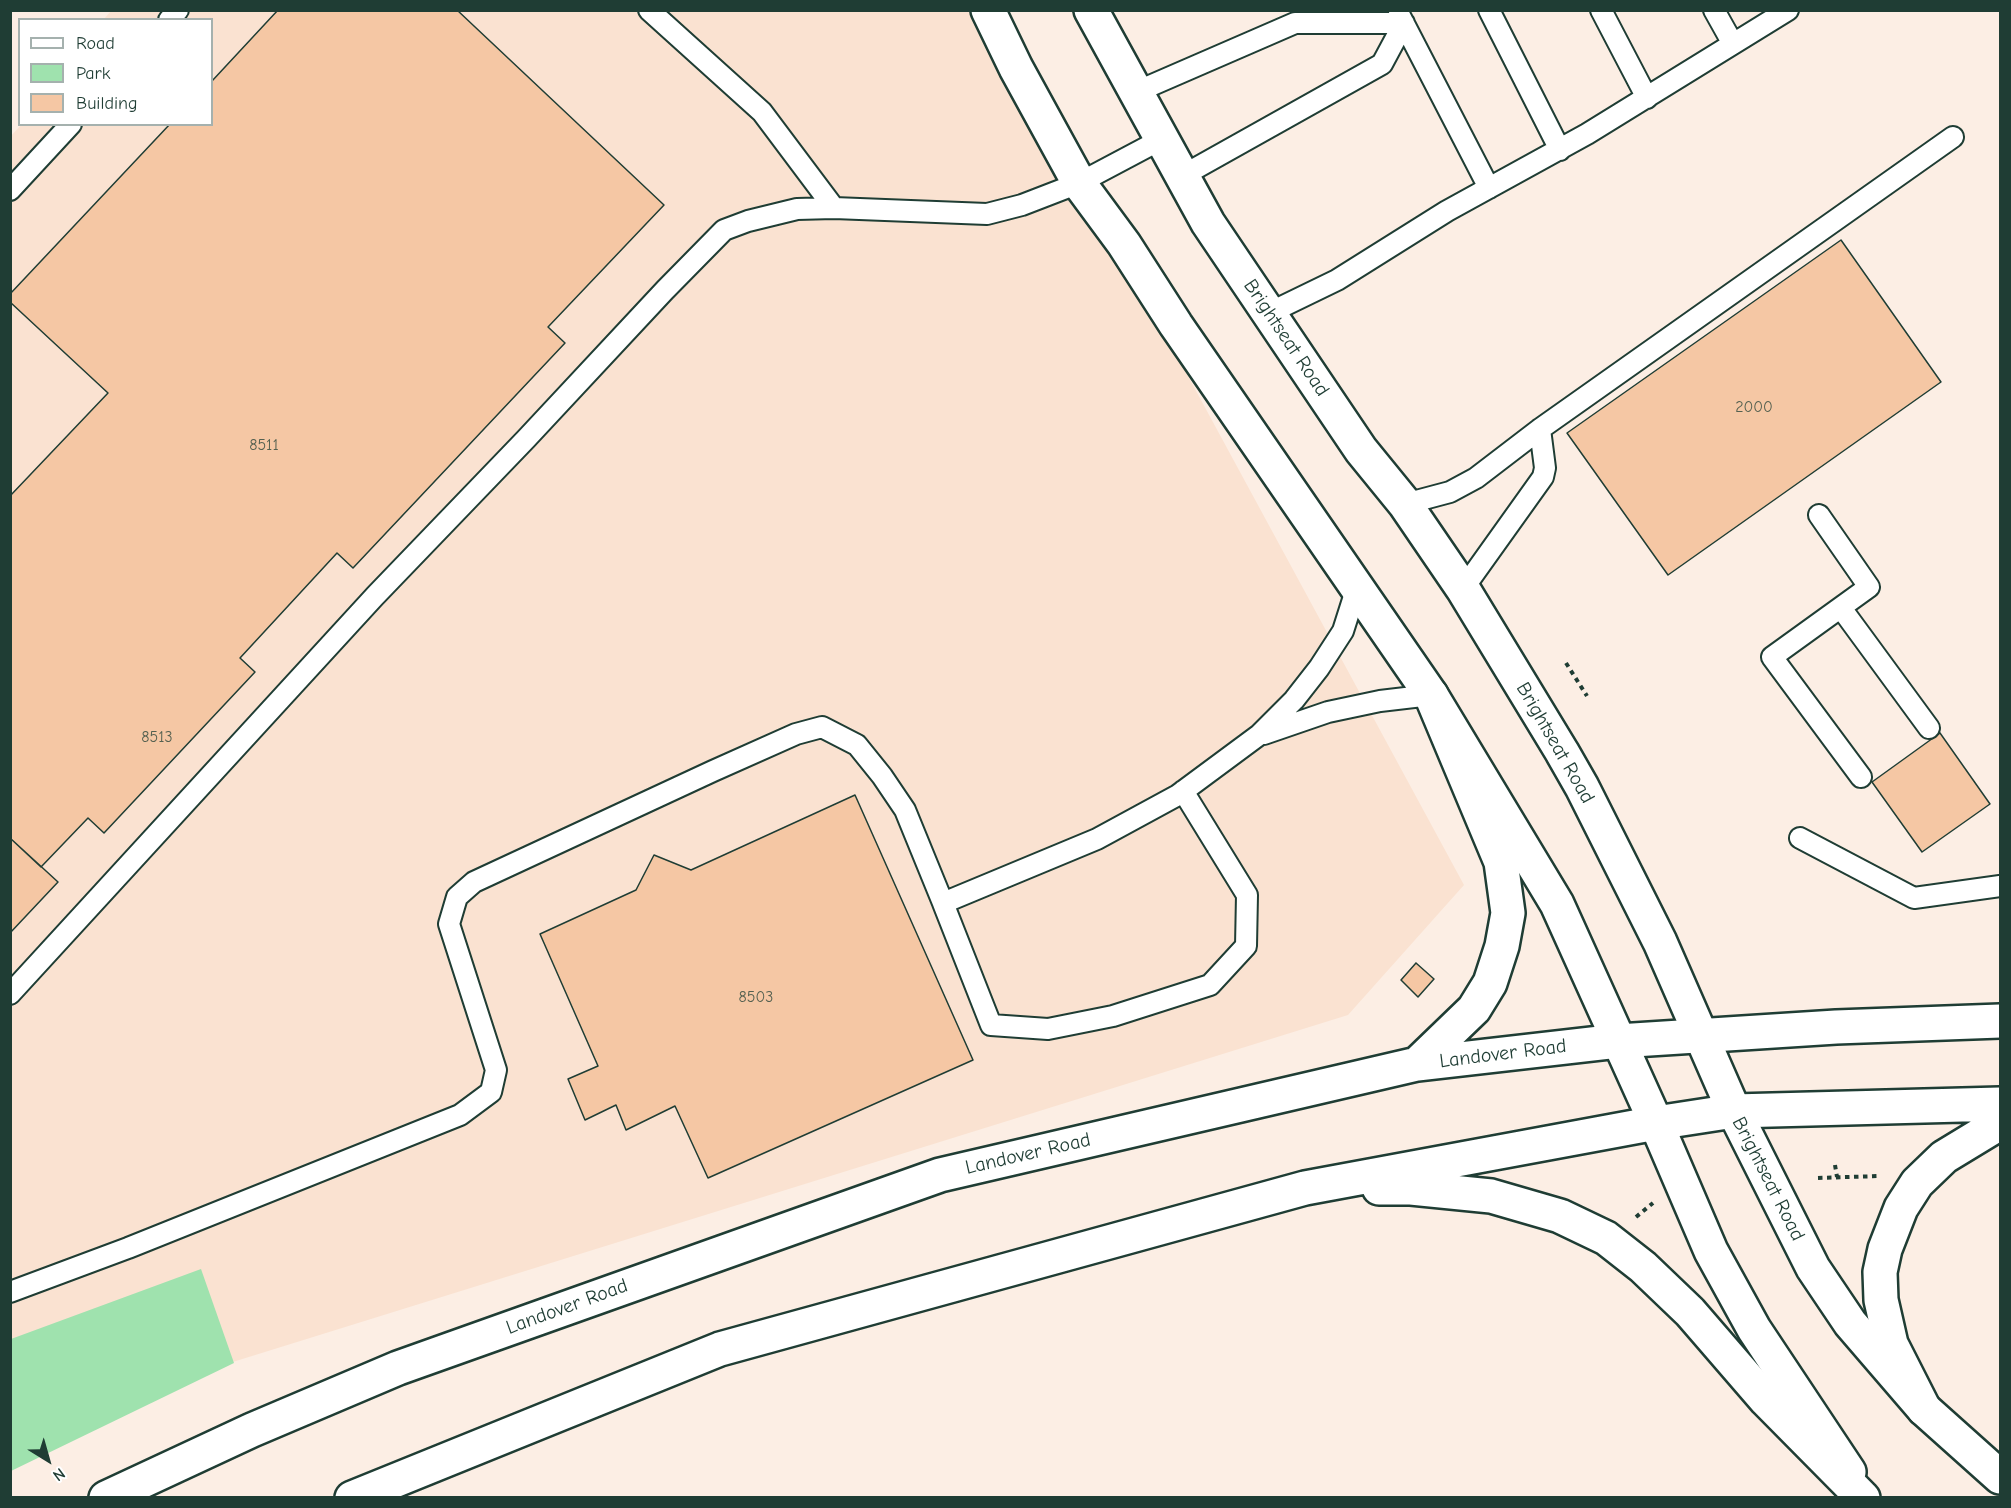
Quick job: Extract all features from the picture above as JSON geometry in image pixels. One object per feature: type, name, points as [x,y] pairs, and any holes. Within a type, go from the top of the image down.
[{"type":"main road","points":[[988,10],[1016,68],[1079,183],[1124,244],[1176,325],[1431,695],[1557,904],[1656,1123],[1710,1251],[1760,1338],[1865,1497]]},
{"type":"main road","name":"Brightseat Road","points":[[1091,10],[1208,223],[1361,450],[1405,504],[1463,589],[1582,787],[1660,942],[1734,1111],[1813,1268],[1850,1323],[1924,1409],[2001,1477]]},
{"type":"main road","points":[[1417,1064],[1474,1009],[1490,983],[1502,946],[1508,913],[1501,862],[1431,695]]},
{"type":"main road","name":"Landover Road","points":[[106,1497],[252,1430],[398,1368],[940,1175],[1417,1064],[1618,1041],[1836,1027],[2001,1021]]},
{"type":"main road","points":[[352,1497],[720,1349],[1305,1188],[1656,1123],[1734,1111],[2001,1104]]},
{"type":"main road","points":[[1924,1409],[1891,1344],[1881,1300],[1880,1272],[1885,1249],[1901,1208],[1917,1183],[1944,1157],[2001,1124]]},
{"type":"main road","points":[[1305,1188],[1411,1188],[1491,1196],[1560,1216],[1606,1238],[1643,1267],[1690,1312],[1766,1400],[1865,1497]]},
{"type":"lane","points":[[649,10],[762,112],[834,208]]},
{"type":"lane","points":[[1489,10],[1560,150]]},
{"type":"lane","points":[[1601,10],[1647,98]]},
{"type":"lane","points":[[1714,10],[1733,44]]},
{"type":"lane","points":[[1269,313],[1337,280],[1447,211],[1560,150],[1788,10]]},
{"type":"lane","points":[[1136,92],[1296,23],[1401,17]]},
{"type":"lane","points":[[1182,176],[1382,64],[1401,17]]},
{"type":"lane","points":[[1401,17],[1489,188]]},
{"type":"lane","points":[[10,190],[69,126]]},
{"type":"lane","points":[[1405,504],[1450,492],[1476,478],[1540,429],[1953,138]]},
{"type":"lane","points":[[10,994],[375,597],[664,290],[724,230],[797,209],[834,208],[987,214],[1022,205],[1079,183],[1162,139]]},
{"type":"lane","points":[[1463,589],[1543,477],[1545,468],[1540,429]]},
{"type":"lane","points":[[1819,515],[1869,587],[1772,657],[1861,777]]},
{"type":"lane","points":[[943,903],[1097,839],[1183,791],[1259,735],[1294,700],[1319,668],[1343,631],[1357,587]]},
{"type":"lane","points":[[1841,608],[1929,728]]},
{"type":"lane","points":[[1259,735],[1328,712],[1380,701],[1431,695]]},
{"type":"lane","points":[[10,1292],[145,1241],[460,1115],[491,1092],[495,1070],[449,924],[458,897],[474,882],[503,867],[796,734],[822,727],[857,746],[882,776],[905,810],[991,1025],[1048,1029],[1113,1016],[1210,985],[1246,946],[1247,895],[1183,791]]},
{"type":"lane","points":[[1800,838],[1914,898],[2001,886]]},
{"type":"path","points":[[1566,663],[1587,696]]},
{"type":"path","points":[[1835,1164],[1837,1177]]},
{"type":"path","points":[[1818,1178],[1884,1176]]},
{"type":"shaded area","points":[[111,11],[990,11],[1464,885],[1348,1015],[11,1431],[10,137],[20,126],[213,126],[213,18],[105,18]]},
{"type":"green space","points":[[201,1269],[234,1363],[11,1471],[11,1339]]},
{"type":"building","points":[[278,10],[457,10],[664,205],[548,327],[565,343],[353,568],[337,553],[240,658],[255,672],[104,833],[88,818],[41,867],[10,838],[10,496],[108,393],[10,302],[10,294],[168,126],[213,126],[213,80]]},
{"type":"building","points":[[1841,240],[1941,382],[1668,575],[1567,433]]},
{"type":"building","points":[[1940,733],[1990,804],[1922,852],[1872,782]]},
{"type":"building","points":[[855,795],[973,1060],[708,1178],[675,1106],[626,1130],[616,1105],[585,1120],[568,1079],[598,1066],[540,934],[636,890],[654,855],[691,870]]},
{"type":"building","points":[[10,838],[58,882],[10,933]]},
{"type":"building","points":[[1416,963],[1434,979],[1418,997],[1401,980]]}]
